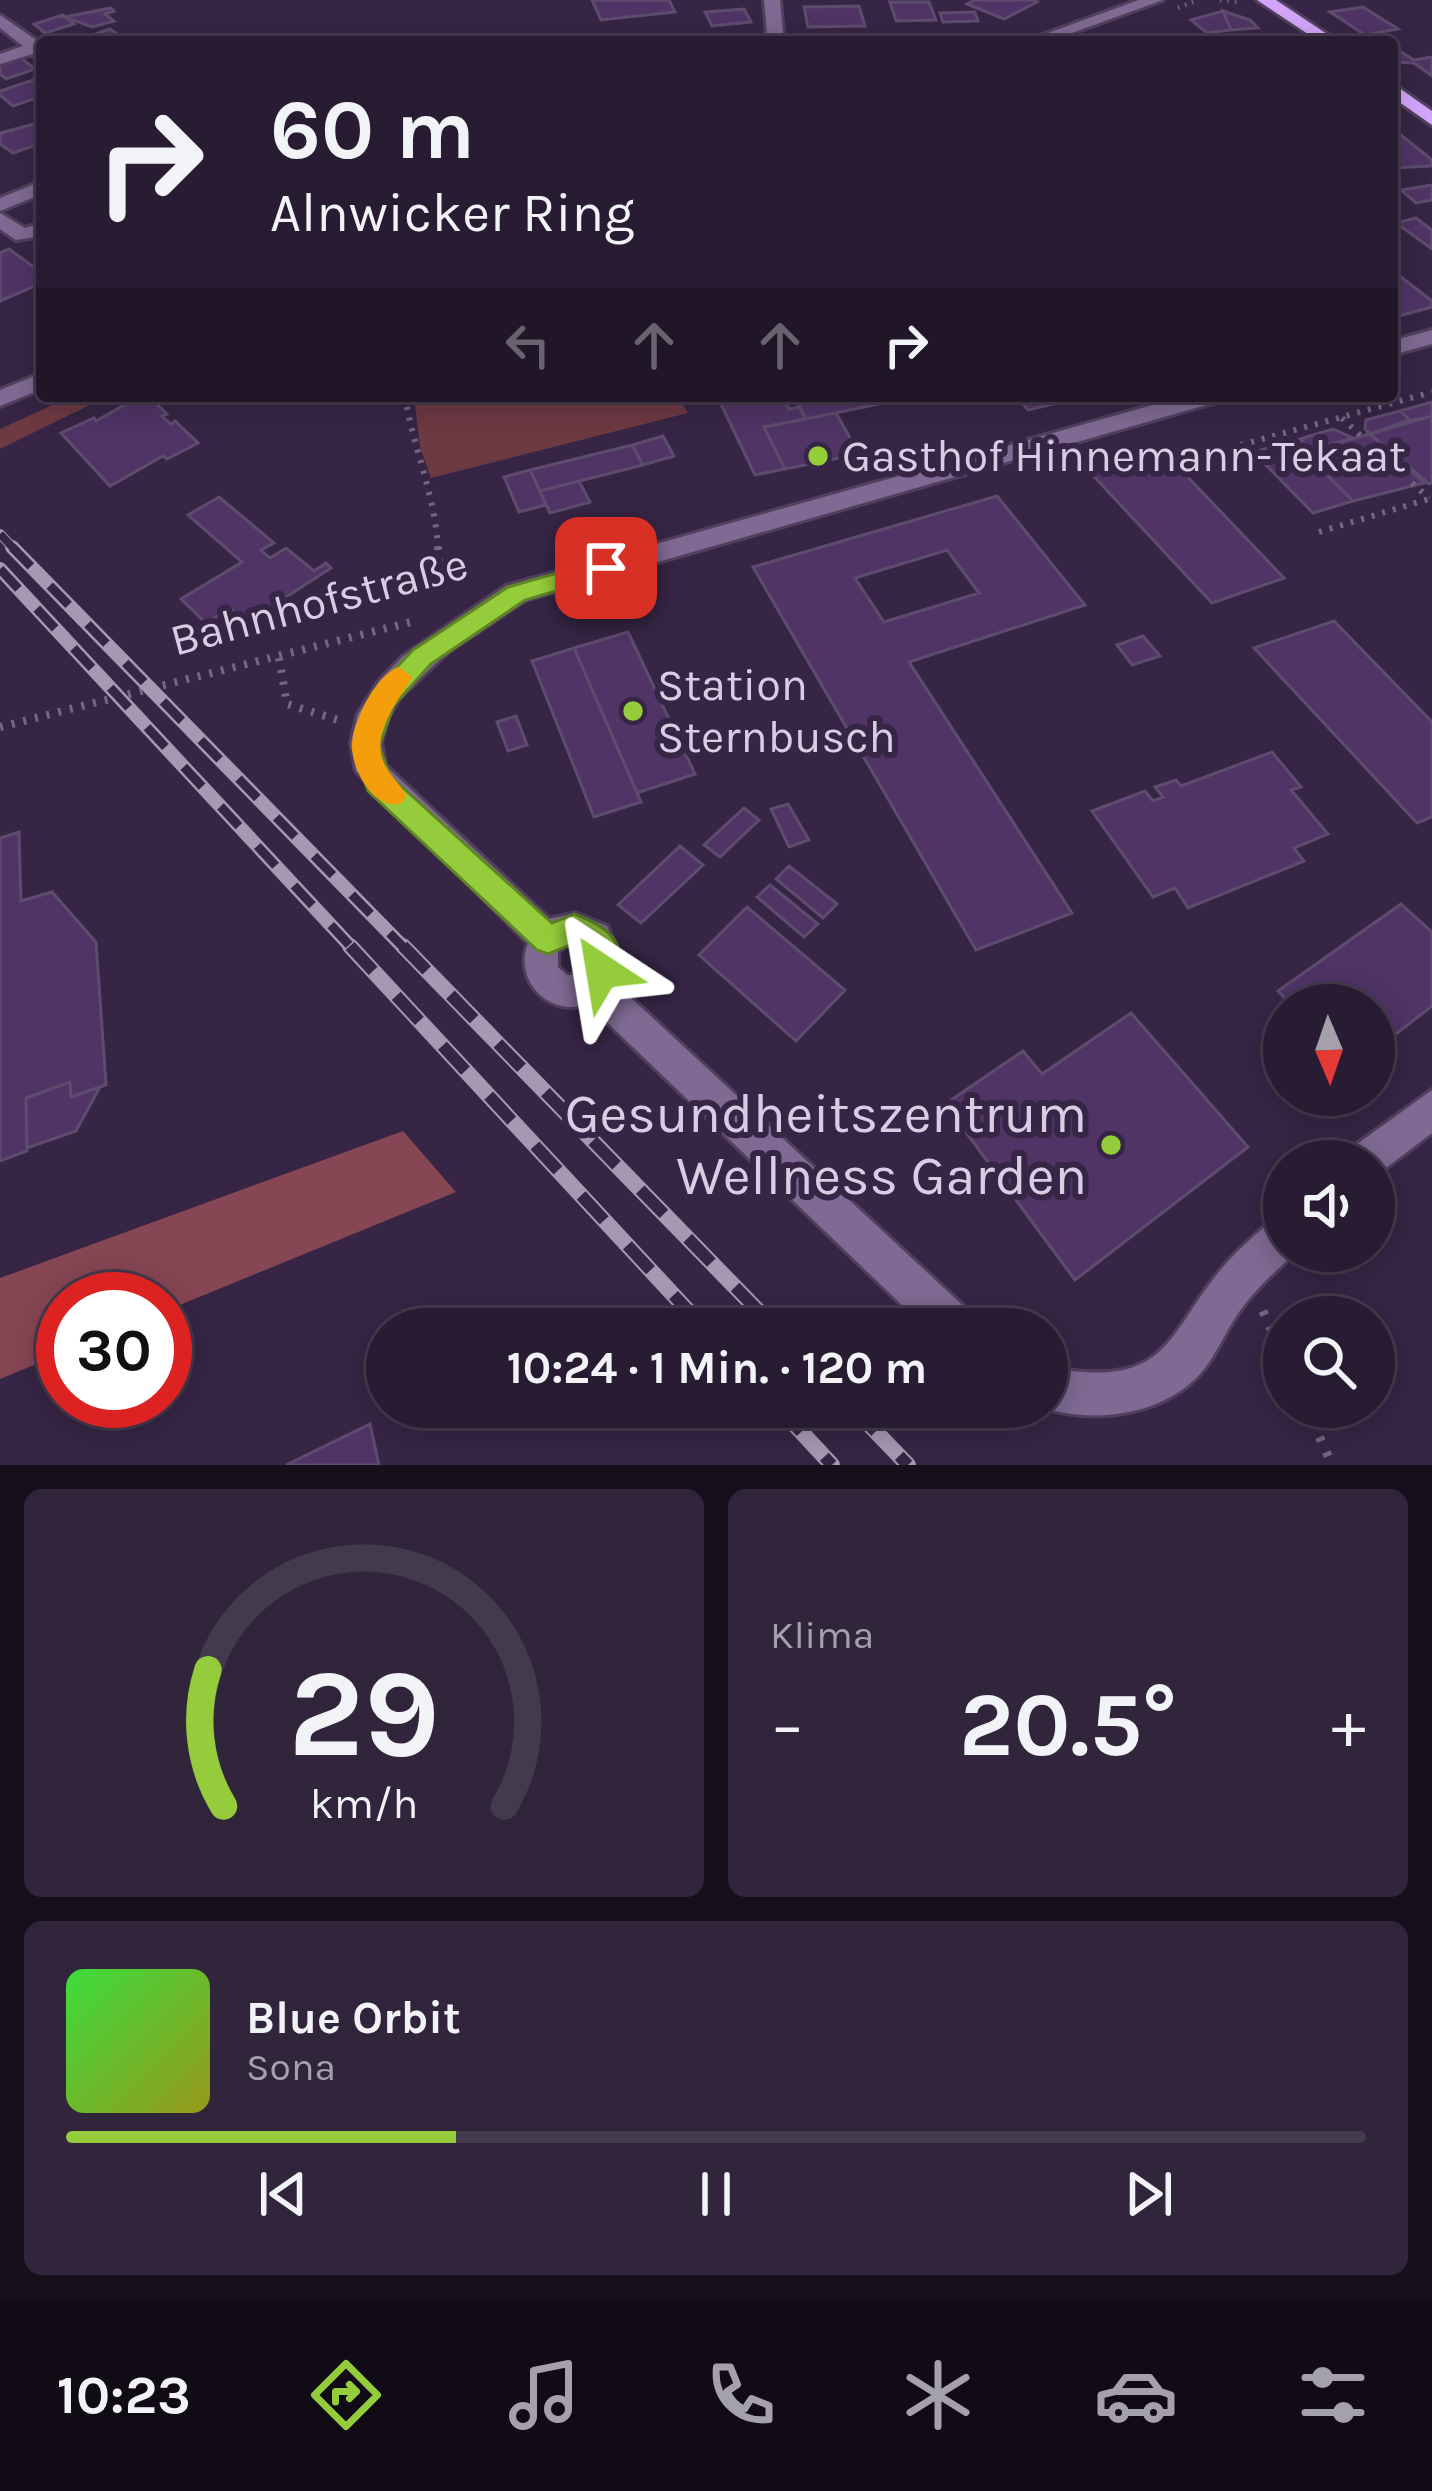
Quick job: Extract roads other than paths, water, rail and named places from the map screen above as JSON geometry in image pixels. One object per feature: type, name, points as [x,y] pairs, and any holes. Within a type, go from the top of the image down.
[{"type":"main road","points":[[1265,0],[1322,36]]},
{"type":"main road","points":[[1398,93],[1432,120]]},
{"type":"street","points":[[772,0],[772,36]]},
{"type":"street","points":[[1049,36],[1155,0]]},
{"type":"street","points":[[0,20],[36,48]]},
{"type":"street","points":[[0,59],[36,51]]},
{"type":"street","points":[[0,205],[36,190]]},
{"type":"street","points":[[0,219],[23,236],[36,231]]},
{"type":"street","points":[[1398,346],[1432,338]]},
{"type":"street","points":[[0,398],[36,383]]},
{"type":"street","name":"Bahnhofstraße","points":[[935,1308],[591,985],[568,991],[549,984],[539,960],[548,940],[378,782],[367,759],[368,729],[400,676],[516,593],[1191,402]]},
{"type":"street","points":[[1393,1140],[1432,1109]]},
{"type":"street","points":[[1068,1393],[1118,1395],[1163,1379],[1189,1355],[1223,1299],[1263,1258]]},
{"type":"railway","points":[[0,534],[15,550]]},
{"type":"railway","points":[[12,547],[405,949]]},
{"type":"railway","points":[[0,569],[353,949]]},
{"type":"railway","points":[[350,946],[686,1308]]},
{"type":"railway","points":[[403,946],[756,1308]]},
{"type":"railway","points":[[798,1428],[832,1465]]},
{"type":"railway","points":[[872,1428],[908,1465]]},
{"type":"place","name":"Gasthof Hinnemann-Tekaat","points":[[818,456]]},
{"type":"place","name":"Station Sternbusch","points":[[633,711]]},
{"type":"place","name":"Gesundheitszentrum Wellness Garden","points":[[1111,1145]]}]
